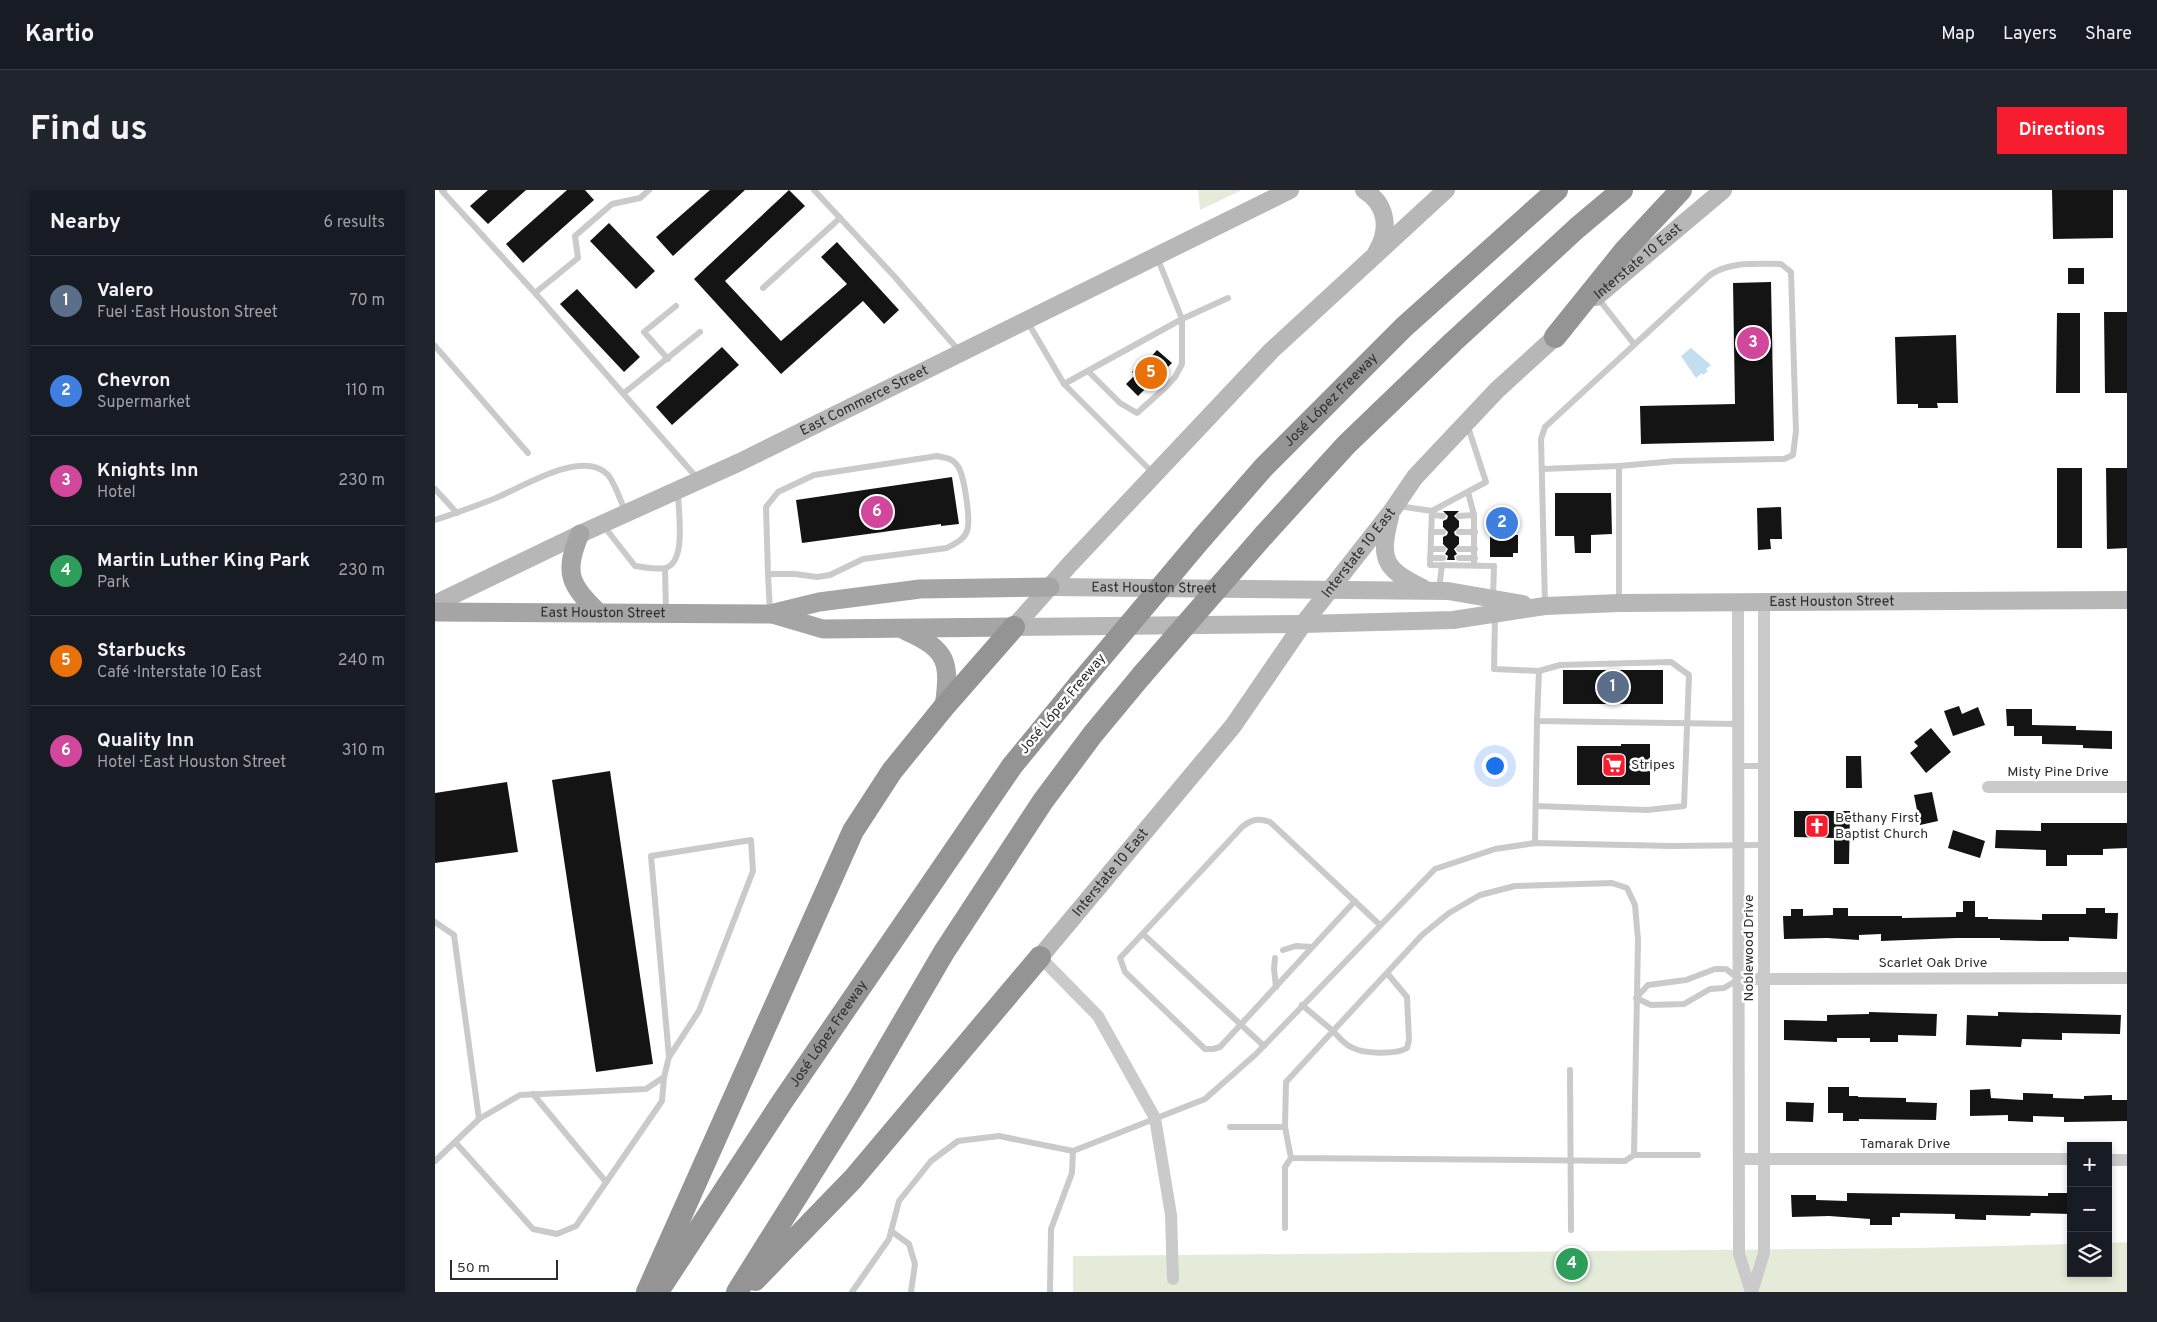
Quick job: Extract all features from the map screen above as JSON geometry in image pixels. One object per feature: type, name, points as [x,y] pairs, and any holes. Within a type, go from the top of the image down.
[{"type":"highway","name":"José López Freeway","points":[[658,1292],[782,1102],[1012,766],[1202,538],[1264,467],[1405,328],[1557,190]]},
{"type":"highway","points":[[737,1292],[860,1096],[944,952],[1043,801],[1093,734],[1264,535],[1346,445],[1453,342],[1577,228],[1622,190]]},
{"type":"highway","points":[[1555,337],[1625,250],[1681,190]]},
{"type":"highway","points":[[647,1292],[853,831],[892,771],[944,707],[1014,627]]},
{"type":"highway","points":[[744,1292],[853,1179],[1040,957]]},
{"type":"main road","name":"East Commerce Street","points":[[435,604],[580,534],[699,480],[1290,190]]},
{"type":"main road","points":[[1364,190],[1378,200],[1384,212],[1384,240],[1372,258]]},
{"type":"main road","points":[[1014,627],[1154,474],[1271,351],[1446,190]]},
{"type":"main road","name":"Interstate 10 East","points":[[1040,957],[1233,726],[1303,624],[1332,589],[1415,478],[1497,390],[1597,296],[1723,190]]},
{"type":"main road","points":[[1393,509],[1385,537],[1385,547],[1390,567],[1400,577],[1433,591]]},
{"type":"main road","points":[[580,534],[572,553],[570,569],[573,584],[599,613]]},
{"type":"main road","name":"East Houston Street","points":[[435,612],[770,614],[819,602],[920,589],[1050,587],[1433,591],[1494,606],[1619,603],[1738,604],[2127,600]]},
{"type":"main road","name":"East Houston Street","points":[[770,614],[823,629],[903,629],[1303,624],[1453,620],[1494,606]]},
{"type":"main road","points":[[903,629],[925,639],[935,647],[944,659],[947,672],[944,707]]},
{"type":"street","name":"Noblewood Drive","points":[[1752,1292],[1764,1253],[1764,603]]},
{"type":"street","name":"Noblewood Drive","points":[[1738,604],[1739,1254],[1752,1292]]},
{"type":"street","name":"Misty Pine Drive","points":[[1988,787],[2127,787]]},
{"type":"street","points":[[1040,957],[1098,1016],[1155,1118],[1171,1216],[1173,1280]]},
{"type":"street","name":"Scarlet Oak Drive","points":[[1739,979],[2127,978]]},
{"type":"street","name":"Tamarak Drive","points":[[1739,1159],[2067,1160]]},
{"type":"street","points":[[2112,1160],[2127,1160]]},
{"type":"lane","points":[[444,190],[442,191],[624,393],[699,480]]},
{"type":"lane","points":[[535,293],[577,258],[575,236],[612,204],[640,198],[649,190]]},
{"type":"lane","points":[[814,190],[894,276],[961,353]]},
{"type":"lane","points":[[763,288],[840,218]]},
{"type":"lane","points":[[1088,371],[1121,403],[1137,412],[1175,377],[1182,364],[1182,319],[1157,256]]},
{"type":"lane","points":[[1541,606],[1541,438],[1545,427],[1710,275],[1722,268],[1743,264],[1781,264],[1791,272],[1795,446],[1793,455],[1784,459],[1675,461],[1619,466],[1542,469]]},
{"type":"lane","points":[[1597,296],[1634,344]]},
{"type":"lane","points":[[1064,384],[1182,319],[1228,298]]},
{"type":"lane","points":[[668,358],[644,332],[676,306]]},
{"type":"lane","points":[[1027,320],[1064,384],[1154,474]]},
{"type":"lane","points":[[624,393],[700,332]]},
{"type":"lane","points":[[435,346],[528,453]]},
{"type":"lane","points":[[1432,513],[1487,482],[1466,423]]},
{"type":"lane","points":[[768,574],[795,574],[817,577],[830,575],[863,559],[947,548],[959,542],[967,530],[967,504],[959,467],[951,459],[937,456],[814,475],[778,492],[766,507],[768,574],[770,614]]},
{"type":"lane","points":[[435,520],[457,513],[561,469],[581,466],[595,468],[607,474],[627,513]]},
{"type":"lane","points":[[1619,466],[1619,603]]},
{"type":"lane","points":[[435,488],[457,513]]},
{"type":"lane","points":[[603,524],[635,566],[665,568],[672,565],[680,553],[677,490]]},
{"type":"lane","points":[[1468,492],[1474,516],[1475,562]]},
{"type":"lane","points":[[1393,509],[1443,516]]},
{"type":"lane","points":[[1432,513],[1430,565],[1442,562],[1475,562]]},
{"type":"lane","points":[[1459,516],[1474,516]]},
{"type":"lane","points":[[1431,532],[1443,532]]},
{"type":"lane","points":[[1459,532],[1475,532]]},
{"type":"lane","points":[[1431,549],[1443,549]]},
{"type":"lane","points":[[1459,549],[1475,549]]},
{"type":"lane","points":[[1459,558],[1494,566],[1494,669],[1539,671],[1560,664],[1671,662],[1689,675],[1684,806],[1647,810],[1536,806]]},
{"type":"lane","points":[[1433,591],[1442,562]]},
{"type":"lane","points":[[665,568],[666,613]]},
{"type":"lane","points":[[1535,843],[1539,671]]},
{"type":"lane","points":[[1537,721],[1738,724]]},
{"type":"lane","points":[[1738,766],[1764,766]]},
{"type":"lane","points":[[1355,901],[1220,1047],[1213,1049],[1205,1049],[1125,972],[1121,958],[1242,827],[1252,819],[1263,819],[1270,822],[1355,901],[1380,925]]},
{"type":"lane","points":[[455,1142],[533,1229],[557,1234],[576,1226],[662,1101],[664,1077],[669,1057],[699,1011],[753,871],[751,840],[651,856],[669,1057]]},
{"type":"lane","points":[[852,1292],[889,1239],[899,1201],[931,1161],[958,1141],[999,1136],[1073,1151],[1205,1099],[1264,1046],[1435,869],[1495,849],[1535,843],[1671,846],[1764,845]]},
{"type":"lane","points":[[1285,1228],[1285,1167],[1291,1158],[1285,1127],[1286,1082],[1422,936],[1442,919],[1480,895],[1515,886],[1612,883],[1627,888],[1635,905],[1638,940],[1634,1155]]},
{"type":"lane","points":[[435,922],[454,935],[479,1119]]},
{"type":"lane","points":[[1143,934],[1264,1046]]},
{"type":"lane","points":[[1283,950],[1295,946],[1312,947]]},
{"type":"lane","points":[[1275,958],[1276,987]]},
{"type":"lane","points":[[1715,969],[1726,969],[1739,979],[1725,988],[1710,989],[1684,1004],[1651,1006],[1636,998],[1647,985],[1686,980],[1715,969]]},
{"type":"lane","points":[[1302,1005],[1351,1047],[1371,1052],[1399,1052],[1407,1048],[1409,1040],[1407,997],[1387,973]]},
{"type":"lane","points":[[1570,1070],[1571,1230]]},
{"type":"lane","points":[[435,1161],[479,1119],[520,1094],[646,1089],[664,1077]]},
{"type":"lane","points":[[533,1094],[606,1182]]},
{"type":"lane","points":[[1230,1127],[1285,1127]]},
{"type":"lane","points":[[1050,1292],[1051,1229],[1072,1173],[1073,1151]]},
{"type":"lane","points":[[1291,1158],[1625,1161],[1634,1155],[1698,1154]]},
{"type":"lane","points":[[891,1231],[909,1244],[915,1264],[911,1292]]},
{"type":"green space","points":[[1198,190],[1242,190],[1200,210]]},
{"type":"green space","points":[[2127,1242],[2127,1292],[1073,1292],[1073,1256],[1916,1248],[2067,1244],[2067,1277],[2112,1277],[2112,1243]]},
{"type":"water","points":[[1691,348],[1711,365],[1706,369],[1708,371],[1696,378],[1681,356]]},
{"type":"building","points":[[488,190],[526,190],[488,224],[470,206]]},
{"type":"building","points":[[567,190],[585,190],[594,200],[523,263],[506,244]]},
{"type":"building","points":[[710,190],[745,190],[673,256],[656,237]]},
{"type":"building","points":[[789,190],[805,206],[725,281],[781,341],[847,284],[821,257],[837,242],[899,310],[884,324],[863,301],[781,374],[694,279]]},
{"type":"building","points":[[2052,190],[2113,190],[2113,238],[2053,239]]},
{"type":"building","points":[[609,223],[655,271],[636,289],[590,241]]},
{"type":"building","points":[[2068,268],[2084,268],[2084,284],[2068,284]]},
{"type":"building","points":[[1771,282],[1774,441],[1641,444],[1640,406],[1735,404],[1733,283]]},
{"type":"building","points":[[577,289],[640,357],[624,372],[560,304]]},
{"type":"building","points":[[2104,312],[2127,312],[2127,393],[2105,393]]},
{"type":"building","points":[[2057,313],[2080,313],[2080,393],[2056,393]]},
{"type":"building","points":[[1956,335],[1958,403],[1937,403],[1938,408],[1918,408],[1918,404],[1897,404],[1895,337]]},
{"type":"building","points":[[722,347],[739,365],[672,425],[656,407]]},
{"type":"building","points":[[1157,350],[1172,363],[1138,396],[1126,384],[1135,375],[1132,372],[1140,364],[1143,366]]},
{"type":"building","points":[[2057,468],[2082,468],[2082,548],[2057,548]]},
{"type":"building","points":[[2106,468],[2127,468],[2127,548],[2107,549]]},
{"type":"building","points":[[952,477],[959,524],[941,526],[941,524],[802,543],[796,500]]},
{"type":"building","points":[[1555,493],[1611,493],[1612,534],[1591,535],[1591,553],[1575,553],[1574,536],[1555,536]]},
{"type":"building","points":[[1781,507],[1782,539],[1770,539],[1771,549],[1758,550],[1757,508]]},
{"type":"building","points":[[1443,511],[1459,511],[1454,516],[1459,521],[1459,527],[1454,532],[1459,537],[1459,544],[1454,549],[1457,554],[1454,556],[1455,560],[1447,560],[1448,556],[1445,554],[1448,549],[1443,544],[1443,537],[1448,532],[1443,527],[1443,521],[1448,516]]},
{"type":"building","points":[[1490,511],[1513,511],[1513,535],[1518,535],[1518,553],[1513,553],[1513,557],[1490,557]]},
{"type":"building","points":[[1563,670],[1663,670],[1663,704],[1563,704]]},
{"type":"building","points":[[1959,706],[1962,714],[1978,707],[1985,725],[1953,736],[1944,711]]},
{"type":"building","points":[[2006,709],[2032,709],[2032,725],[2076,726],[2076,730],[2112,731],[2112,749],[2083,748],[2083,745],[2042,744],[2042,736],[2014,736],[2014,726],[2007,726]]},
{"type":"building","points":[[1931,728],[1951,752],[1926,773],[1910,753],[1918,746],[1914,742]]},
{"type":"building","name":"Stripes","points":[[1621,744],[1650,744],[1650,785],[1577,785],[1577,746],[1621,746]]},
{"type":"building","points":[[1846,756],[1861,756],[1862,788],[1846,788]]},
{"type":"building","points":[[610,771],[653,1064],[596,1072],[552,780]]},
{"type":"building","points":[[507,782],[518,852],[435,863],[435,793]]},
{"type":"building","points":[[1932,792],[1938,821],[1920,825],[1914,795]]},
{"type":"building","points":[[1794,811],[1850,811],[1849,864],[1834,864],[1834,838],[1794,837]]},
{"type":"building","points":[[2041,823],[2127,823],[2127,848],[2103,849],[2103,855],[2067,855],[2067,866],[2046,866],[2046,850],[1995,848],[1996,830],[2041,831]]},
{"type":"building","points":[[1953,830],[1985,841],[1980,858],[1948,848]]},
{"type":"building","points":[[1963,901],[1975,901],[1975,917],[1988,917],[1988,919],[2042,920],[2042,914],[2086,914],[2086,908],[2105,908],[2105,913],[2118,913],[2117,939],[2069,937],[2069,941],[1956,938],[1881,941],[1881,934],[1859,935],[1859,940],[1827,938],[1784,939],[1783,916],[1791,916],[1791,909],[1803,909],[1803,916],[1833,915],[1833,908],[1848,908],[1848,916],[1956,917],[1956,912],[1963,912]]},
{"type":"building","points":[[1869,1012],[1937,1014],[1936,1036],[1898,1035],[1898,1042],[1870,1042],[1870,1038],[1837,1038],[1837,1042],[1784,1040],[1784,1020],[1827,1021],[1827,1015],[1869,1014]]},
{"type":"building","points":[[1998,1012],[2121,1015],[2120,1034],[2062,1033],[2062,1040],[2022,1039],[2021,1047],[1966,1045],[1967,1015],[1998,1016]]},
{"type":"building","points":[[1828,1087],[1849,1087],[1849,1096],[1906,1098],[1906,1102],[1937,1103],[1936,1120],[1859,1119],[1859,1121],[1843,1121],[1843,1113],[1828,1113]]},
{"type":"building","points":[[1990,1089],[1991,1098],[2023,1100],[2023,1093],[2053,1094],[2053,1098],[2084,1099],[2084,1096],[2112,1095],[2112,1100],[2127,1100],[2127,1121],[2064,1122],[2064,1117],[2033,1116],[2033,1122],[2008,1121],[2008,1115],[1970,1116],[1970,1090]]},
{"type":"building","points":[[1786,1102],[1814,1103],[1813,1122],[1786,1121]]},
{"type":"building","points":[[1847,1193],[2048,1196],[2048,1193],[2067,1193],[2067,1214],[2031,1213],[2030,1216],[1986,1215],[1986,1220],[1955,1219],[1955,1214],[1900,1213],[1900,1217],[1892,1217],[1892,1225],[1870,1225],[1870,1219],[1829,1216],[1792,1217],[1791,1195],[1816,1195],[1816,1200],[1847,1201]]},
{"type":"place","name":"Knights Inn","points":[[1753,343]]},
{"type":"place","name":"Starbucks","points":[[1151,373]]},
{"type":"place","name":"Quality Inn","points":[[877,512]]},
{"type":"place","name":"Chevron","points":[[1502,523]]},
{"type":"place","name":"Valero","points":[[1613,687]]},
{"type":"place","name":"Stripes","points":[[1614,765]]},
{"type":"place","name":"Bethany First Baptist Church","points":[[1817,826]]},
{"type":"place","name":"Martin Luther King Park","points":[[1572,1264]]}]
